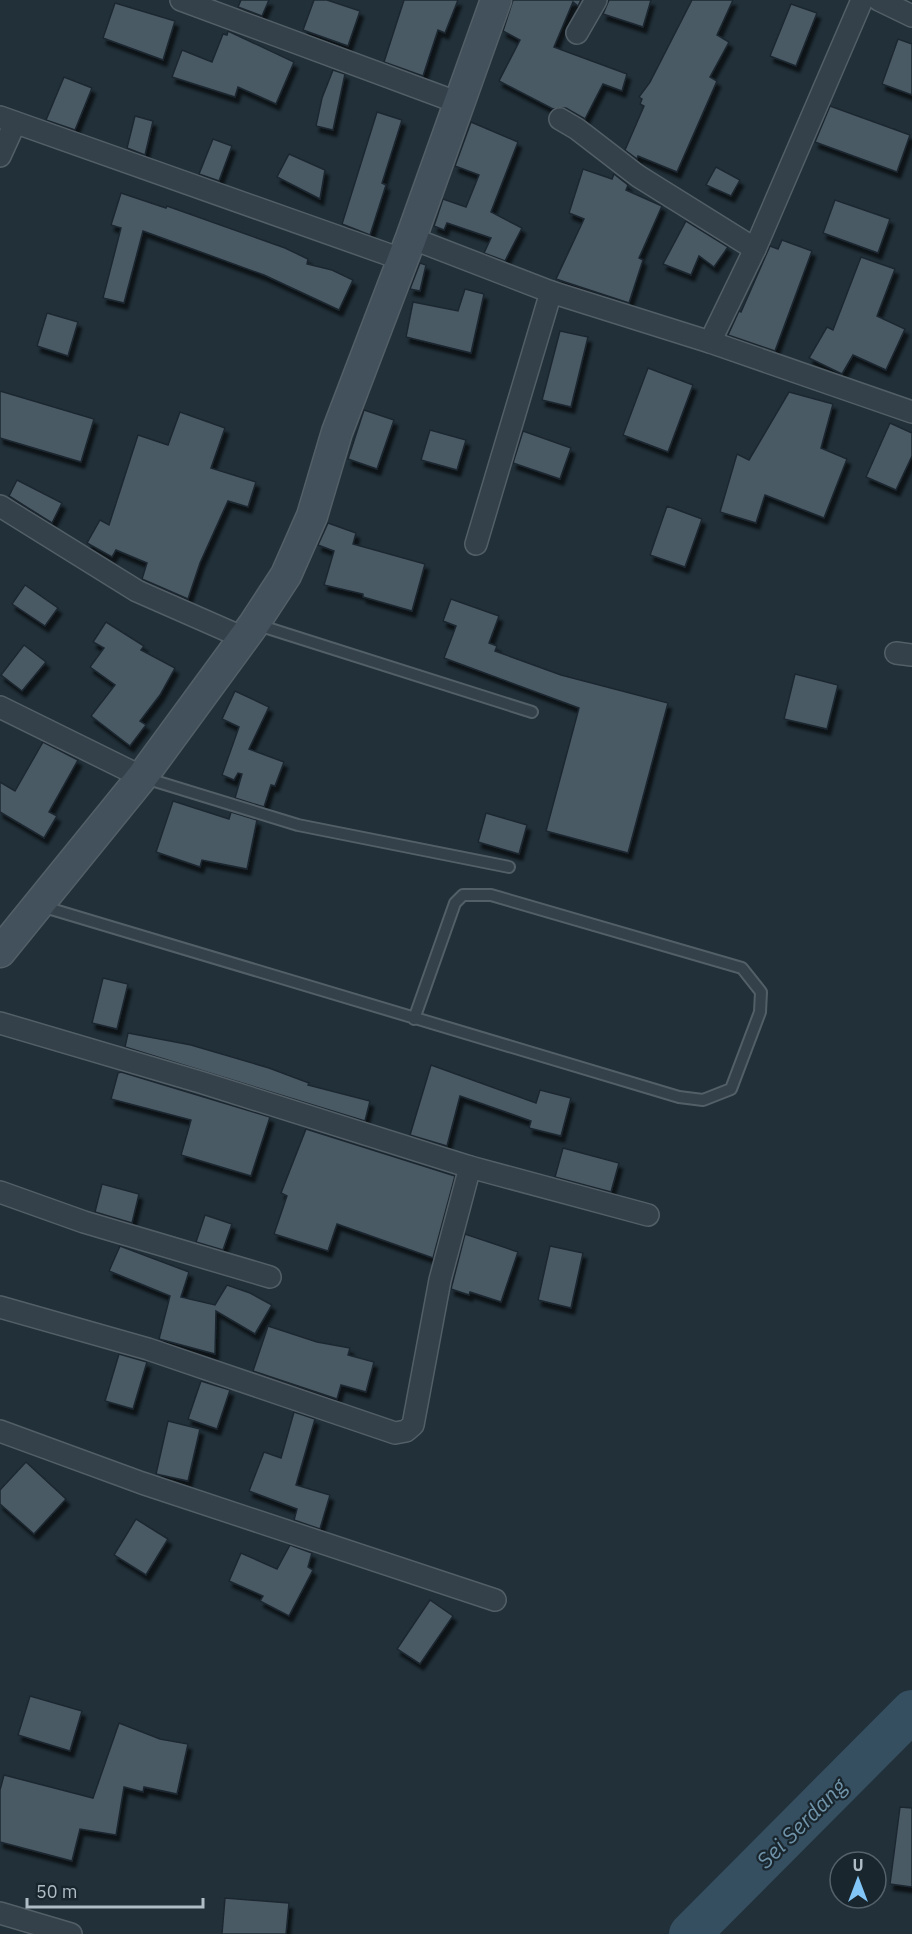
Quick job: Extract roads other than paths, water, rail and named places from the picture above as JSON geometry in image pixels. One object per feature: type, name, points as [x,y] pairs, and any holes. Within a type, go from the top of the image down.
[{"type":"main road","points":[[0,952],[142,777],[249,631],[286,575],[312,516],[337,432],[496,0]]},
{"type":"street","points":[[181,0],[459,103]]},
{"type":"street","points":[[577,33],[596,0]]},
{"type":"street","points":[[711,342],[755,249],[862,0]]},
{"type":"street","points":[[879,0],[912,16]]},
{"type":"street","points":[[560,119],[577,129],[638,176],[755,249]]},
{"type":"street","points":[[0,156],[7,120],[406,248],[711,342],[912,412]]},
{"type":"street","points":[[476,544],[551,292]]},
{"type":"street","points":[[0,506],[137,591],[249,631]]},
{"type":"street","points":[[0,707],[142,777]]},
{"type":"street","points":[[0,1023],[212,1085],[470,1167],[648,1215]]},
{"type":"street","points":[[0,1307],[148,1349],[394,1433],[406,1431],[413,1425],[440,1280],[470,1167]]},
{"type":"street","points":[[0,1192],[84,1222],[270,1277]]},
{"type":"street","points":[[0,1431],[142,1483],[495,1600]]},
{"type":"street","points":[[0,1913],[71,1934]]},
{"type":"lane","points":[[249,631],[532,712]]},
{"type":"lane","points":[[142,777],[298,825],[509,867]]},
{"type":"lane","points":[[39,906],[414,1019],[679,1097],[704,1100],[731,1089],[760,1012],[761,992],[742,968],[491,896],[463,895],[455,903],[414,1019]]},
{"type":"waterway","name":"Sei Serdang","points":[[690,1934],[912,1711]]}]
